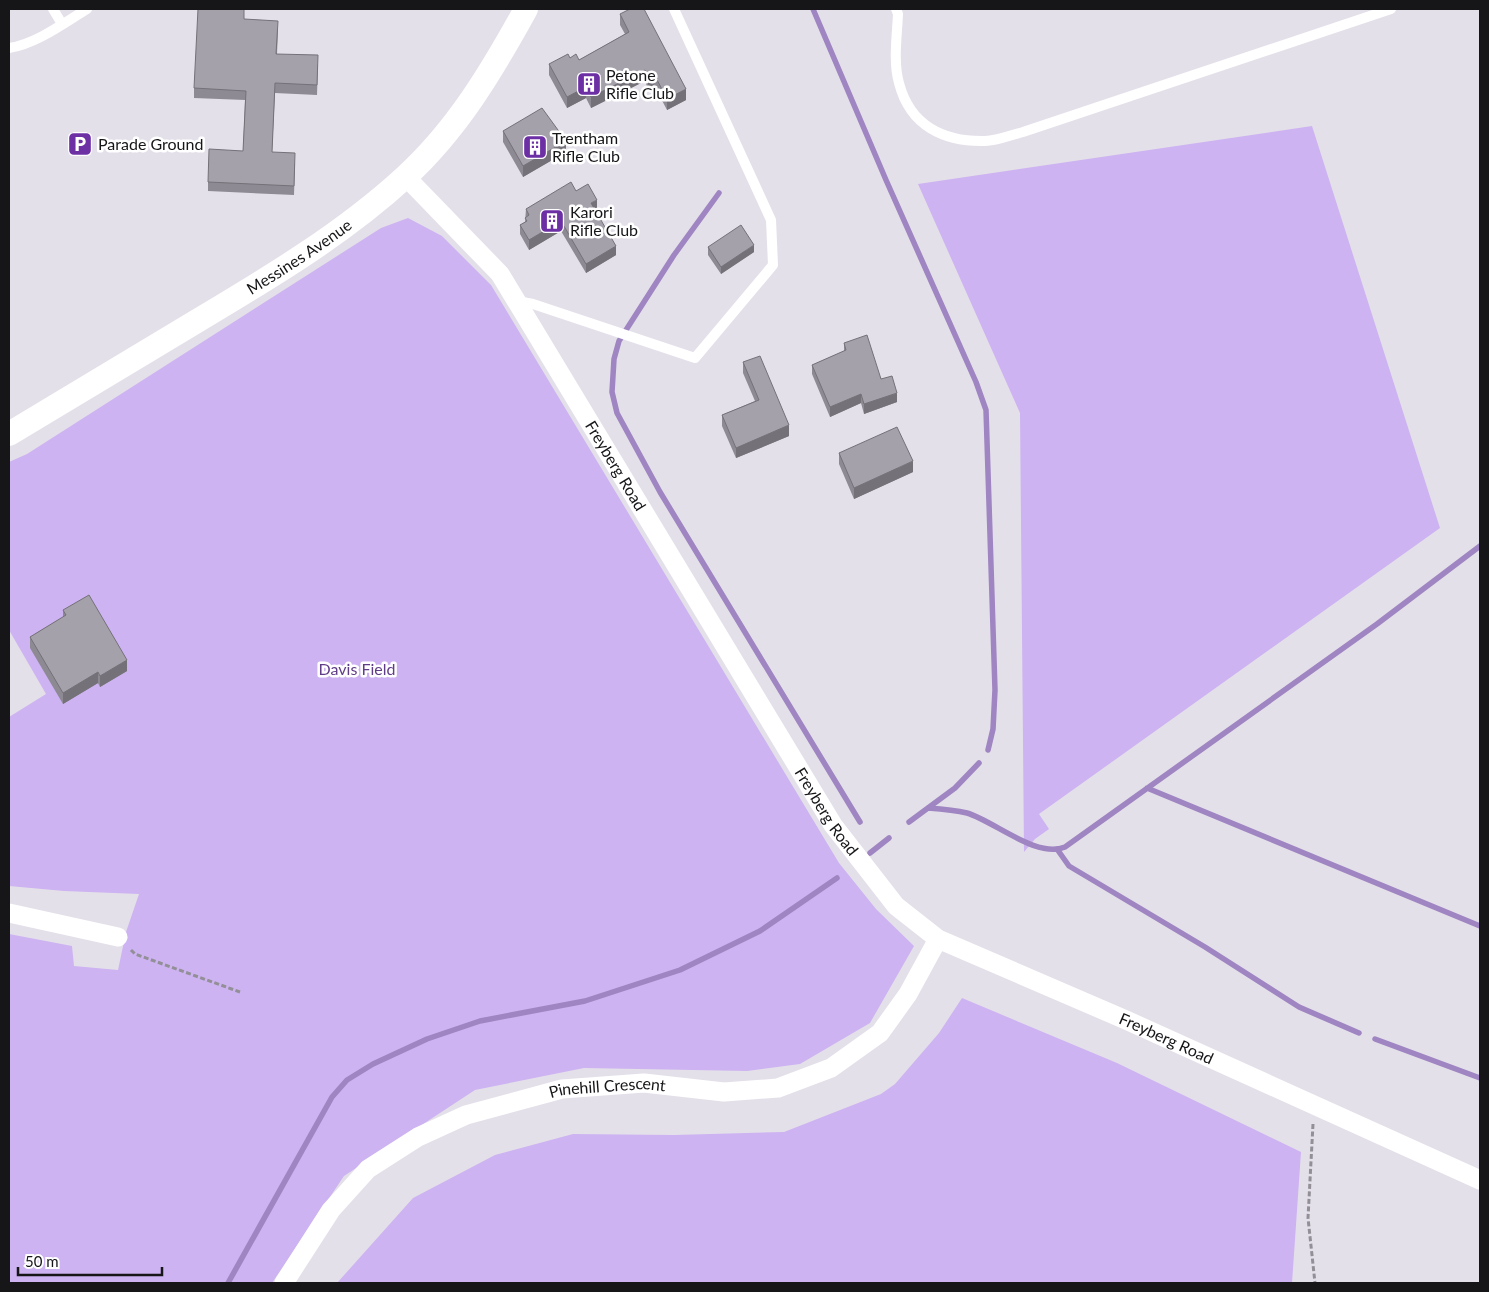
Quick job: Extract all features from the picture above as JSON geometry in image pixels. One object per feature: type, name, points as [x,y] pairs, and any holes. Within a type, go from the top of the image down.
[{"type":"street","name":"Messines Avenue","points":[[9,434],[258,285],[336,232],[406,177],[466,108],[498,61],[526,9]]},
{"type":"street","name":"Freyberg Road","points":[[406,177],[500,274],[834,825],[896,906],[938,939],[1126,1020],[1480,1180]]},
{"type":"street","points":[[9,913],[118,937]]},
{"type":"street","name":"Pinehill Crescent","points":[[284,1283],[331,1210],[368,1168],[418,1137],[466,1115],[562,1089],[644,1083],[724,1092],[778,1088],[787,1085],[831,1068],[880,1033],[908,994],[938,939]]},
{"type":"lane","points":[[53,9],[62,24]]},
{"type":"lane","points":[[9,48],[19,47],[87,9]]},
{"type":"lane","points":[[517,301],[533,304],[639,341],[695,358],[773,265],[771,220],[674,9]]},
{"type":"lane","points":[[896,9],[898,14],[898,82],[908,107],[926,127],[959,140],[987,141],[1032,129],[1391,9]]},
{"type":"path","points":[[118,937],[135,954],[240,992]]},
{"type":"path","points":[[1314,1106],[1308,1218],[1315,1283]]},
{"type":"green space","points":[[1312,126],[1440,528],[1039,814],[1049,829],[1035,839],[1024,852],[1020,413],[918,184]]},
{"type":"green space","name":"Davis Field","points":[[408,218],[442,236],[491,285],[839,863],[876,909],[914,946],[870,1023],[800,1064],[747,1071],[584,1068],[475,1090],[344,1176],[272,1283],[9,1283],[9,934],[72,946],[74,966],[118,970],[126,932],[139,894],[64,891],[9,886],[9,717],[46,694],[9,630],[9,462],[27,454],[381,228]]},
{"type":"green space","points":[[962,998],[1117,1063],[1301,1152],[1292,1283],[337,1283],[413,1198],[495,1155],[573,1134],[674,1135],[784,1132],[881,1094],[895,1084],[939,1033]]},
{"type":"building","points":[[198,9],[244,9],[244,19],[278,21],[276,54],[318,55],[317,85],[275,83],[272,152],[295,153],[294,186],[208,182],[209,149],[243,151],[246,91],[194,88]]},
{"type":"building","points":[[630,9],[644,9],[686,89],[667,99],[654,74],[648,78],[645,70],[591,97],[586,87],[567,97],[549,64],[568,54],[570,58],[576,54],[579,60],[629,32],[620,14]]},
{"type":"building","name":"Trentham Rifle Club","points":[[542,108],[566,141],[523,166],[503,131]]},
{"type":"building","points":[[571,182],[576,191],[588,184],[597,200],[591,203],[616,246],[586,264],[561,221],[529,240],[520,225],[527,221],[525,218],[529,215],[526,209]]},
{"type":"building","points":[[741,225],[754,245],[721,267],[708,247]]},
{"type":"building","points":[[867,335],[881,379],[892,376],[897,393],[864,404],[861,394],[830,407],[812,365],[846,350],[844,343]]},
{"type":"building","points":[[760,356],[789,425],[736,448],[722,415],[759,400],[743,362]]},
{"type":"building","points":[[897,427],[913,461],[854,488],[839,453]]},
{"type":"building","points":[[89,595],[127,660],[100,676],[98,672],[63,693],[30,637],[66,615],[63,610]]},
{"type":"waterway","points":[[813,9],[886,180],[976,382],[986,410],[995,690],[993,729],[988,750]]},
{"type":"waterway","points":[[719,193],[674,255],[619,341],[614,359],[612,392],[617,413],[660,492],[860,822]]},
{"type":"waterway","points":[[928,808],[967,813],[1016,838],[1042,848],[1054,849],[1065,847],[1377,624],[1480,546]]},
{"type":"waterway","points":[[909,822],[955,788],[979,763]]},
{"type":"waterway","points":[[1147,788],[1480,926]]},
{"type":"waterway","points":[[870,853],[889,838]]},
{"type":"waterway","points":[[1057,849],[1069,866],[1205,947],[1299,1007],[1359,1033]]},
{"type":"waterway","points":[[228,1283],[332,1097],[347,1080],[373,1064],[427,1039],[480,1021],[585,1001],[680,970],[760,931],[837,878]]},
{"type":"waterway","points":[[1375,1039],[1480,1078]]},
{"type":"place","name":"Petone Rifle Club","points":[[589,84]]},
{"type":"place","name":"Parade Ground","points":[[80,144]]},
{"type":"place","name":"Trentham Rifle Club","points":[[535,147]]},
{"type":"place","name":"Karori Rifle Club","points":[[552,221]]}]
